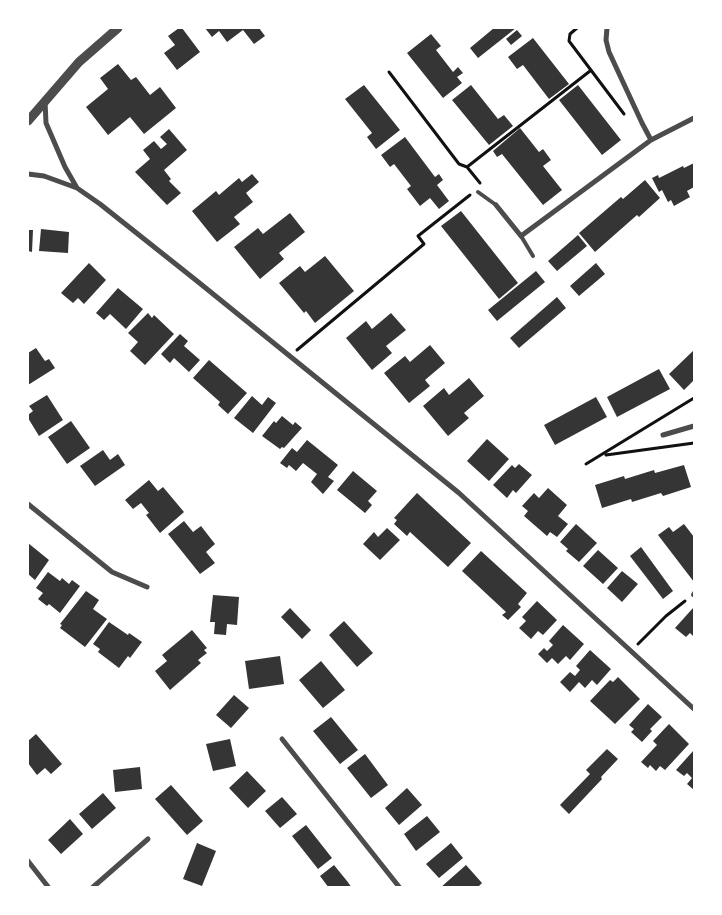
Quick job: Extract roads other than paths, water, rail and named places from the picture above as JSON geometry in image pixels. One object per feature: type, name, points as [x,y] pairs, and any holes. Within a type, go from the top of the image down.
[{"type":"street","points":[[28,121],[79,62],[118,28]]},
{"type":"street","points":[[607,28],[606,40],[609,52],[642,123],[652,140]]},
{"type":"street","points":[[45,100],[46,123],[65,167],[77,188]]},
{"type":"street","points":[[496,205],[521,236],[652,140],[694,118]]},
{"type":"street","points":[[28,174],[44,176],[77,188],[145,239],[459,493],[694,709]]},
{"type":"street","points":[[663,435],[694,426]]},
{"type":"street","points":[[28,504],[112,572],[147,587]]},
{"type":"street","points":[[282,739],[400,888]]},
{"type":"street","points":[[92,888],[148,839]]},
{"type":"street","points":[[28,861],[49,888]]},
{"type":"lane","points":[[478,192],[496,205]]},
{"type":"lane","points":[[521,236],[533,256]]}]
